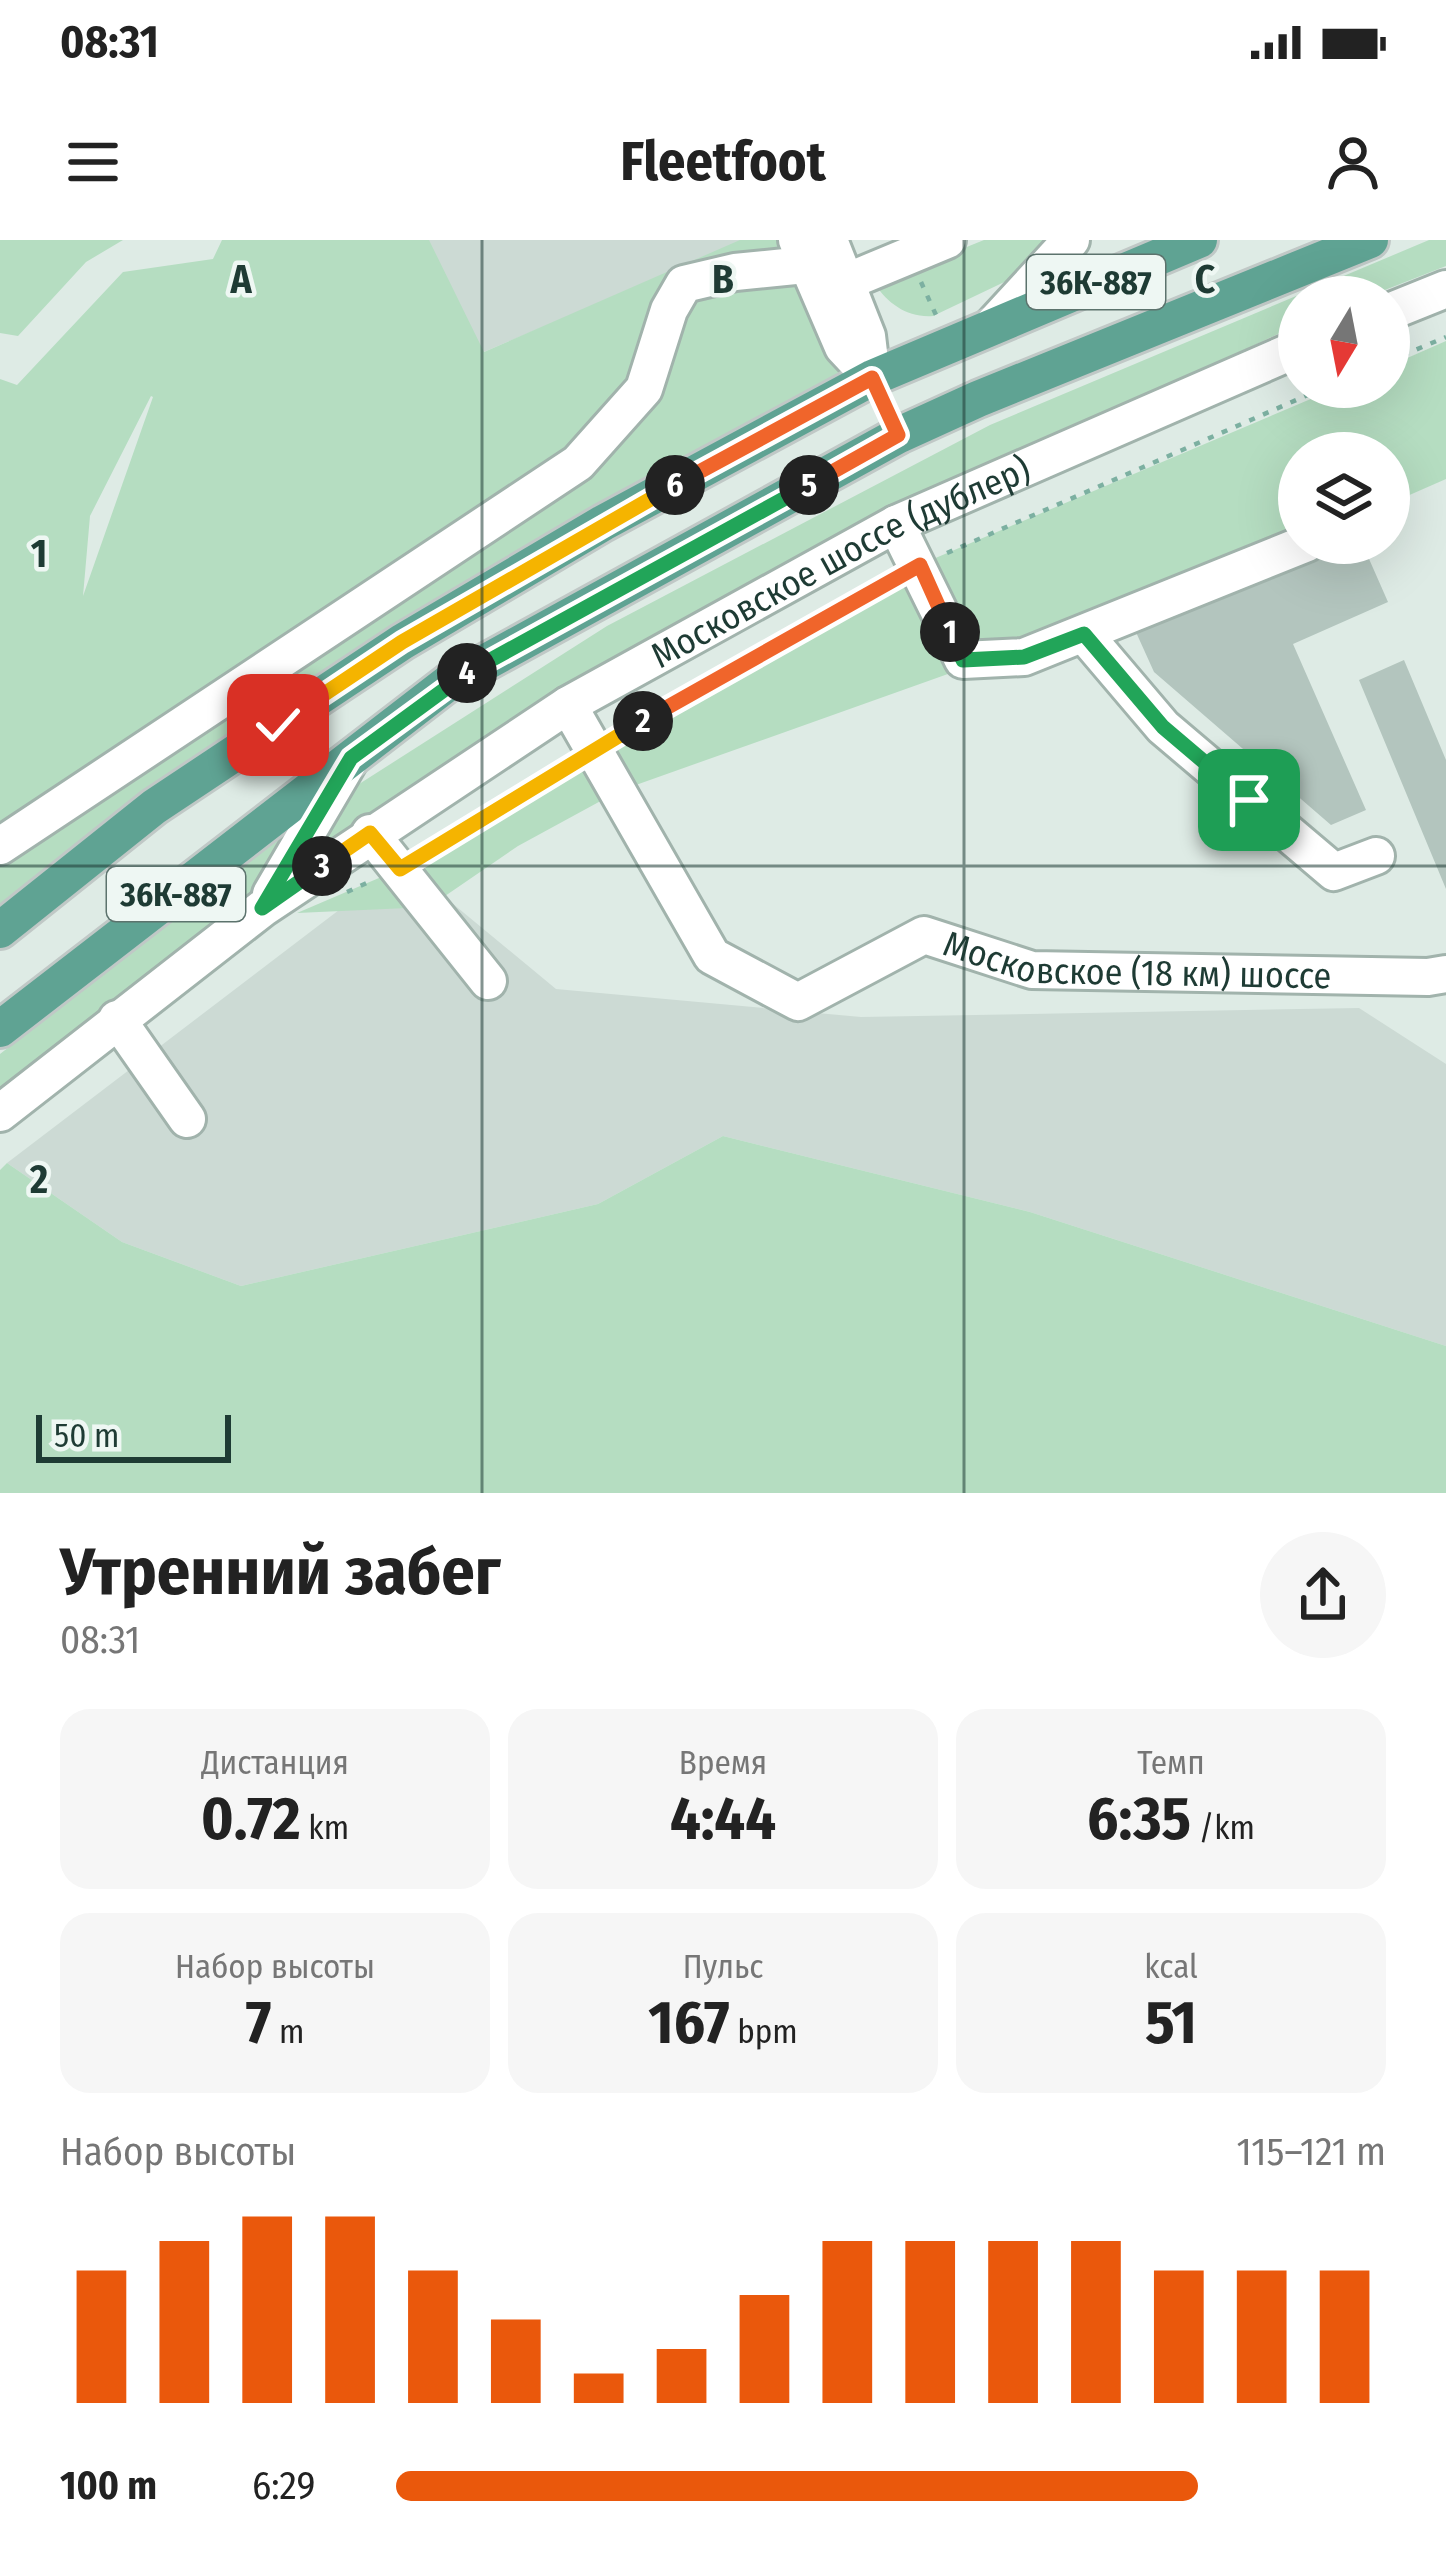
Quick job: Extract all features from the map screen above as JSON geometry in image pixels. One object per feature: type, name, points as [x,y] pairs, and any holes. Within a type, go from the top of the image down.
[{"type":"main road","name":"36К-887","points":[[0,930],[154,808],[402,642],[603,524],[872,378],[1198,240]]},
{"type":"main road","name":"36К-887","points":[[0,1030],[448,683],[898,435],[1370,240]]},
{"type":"main road","points":[[872,378],[898,435]]},
{"type":"street","points":[[846,282],[947,240]]},
{"type":"street","points":[[993,325],[1071,240]]},
{"type":"street","points":[[810,248],[846,282],[867,336],[872,378]]},
{"type":"street","points":[[810,248],[843,347],[872,378]]},
{"type":"street","points":[[0,846],[578,463],[644,388],[669,310],[684,284],[810,248]]},
{"type":"street","points":[[1410,304],[1446,289]]},
{"type":"street","name":"Московское шоссе (дублер)","points":[[1,1111],[262,908],[568,705],[896,524],[1278,357]]},
{"type":"street","points":[[896,524],[963,660],[1024,657],[1278,555]]},
{"type":"street","points":[[1084,634],[1163,727],[1334,872],[1376,856]]},
{"type":"street","points":[[568,705],[595,748]]},
{"type":"street","name":"Московское (18 км) шоссе","points":[[595,748],[712,956],[799,1002],[924,935],[1032,970],[1446,974]]},
{"type":"street","points":[[262,908],[351,758]]},
{"type":"street","points":[[370,833],[488,981]]},
{"type":"street","points":[[117,1019],[187,1119]]},
{"type":"path","points":[[1410,353],[1446,338]]},
{"type":"path","points":[[338,896],[400,869],[595,748],[920,565],[1278,408]]},
{"type":"shaded area","points":[[426,240],[748,240],[479,354]]},
{"type":"shaded area","points":[[435,889],[556,989],[861,1017],[1359,1008],[1446,1064],[1446,1346],[1030,1212],[723,1136],[598,1204],[241,1286],[122,1242],[7,1163],[339,910]]},
{"type":"green space","points":[[0,240],[123,240],[86,262],[18,336],[0,333]]},
{"type":"green space","points":[[222,240],[429,240],[484,352],[740,240],[802,240],[872,378],[603,523],[42,897],[0,938],[0,379],[17,385],[123,272],[213,259]],"holes":[[[153,397],[83,596],[90,516]]]},
{"type":"green space","points":[[984,240],[1057,240],[1021,274],[933,316],[900,308],[875,284]]},
{"type":"green space","points":[[1429,240],[1446,240],[1446,266],[1410,280],[1410,276],[1344,276]]},
{"type":"green space","points":[[1278,304],[1278,334],[926,501],[295,871],[356,786],[607,626],[990,425]]},
{"type":"green space","points":[[1446,341],[1446,479],[1410,495],[1410,432],[1278,432],[1278,553],[619,791],[518,846],[429,907],[297,913],[400,869],[595,748],[919,565],[1289,408],[1410,408],[1410,357]]},
{"type":"green space","points":[[290,828],[243,908],[0,1097],[0,1054]]},
{"type":"green space","points":[[723,1136],[1030,1212],[1446,1346],[1446,1493],[0,1493],[0,1170],[7,1163],[122,1242],[241,1286],[598,1204]]},
{"type":"building","points":[[1287,564],[1371,564],[1388,602],[1293,644],[1366,810],[1331,825],[1154,672],[1135,630]]},
{"type":"building","points":[[1404,660],[1446,760],[1446,889],[1359,680]]},
{"type":"route","points":[[278,725],[402,642],[603,524],[872,378],[898,435],[448,683],[351,758],[262,908],[370,833],[400,869],[595,748],[920,565],[963,660],[1024,657],[1084,634],[1163,727],[1249,800]]}]
